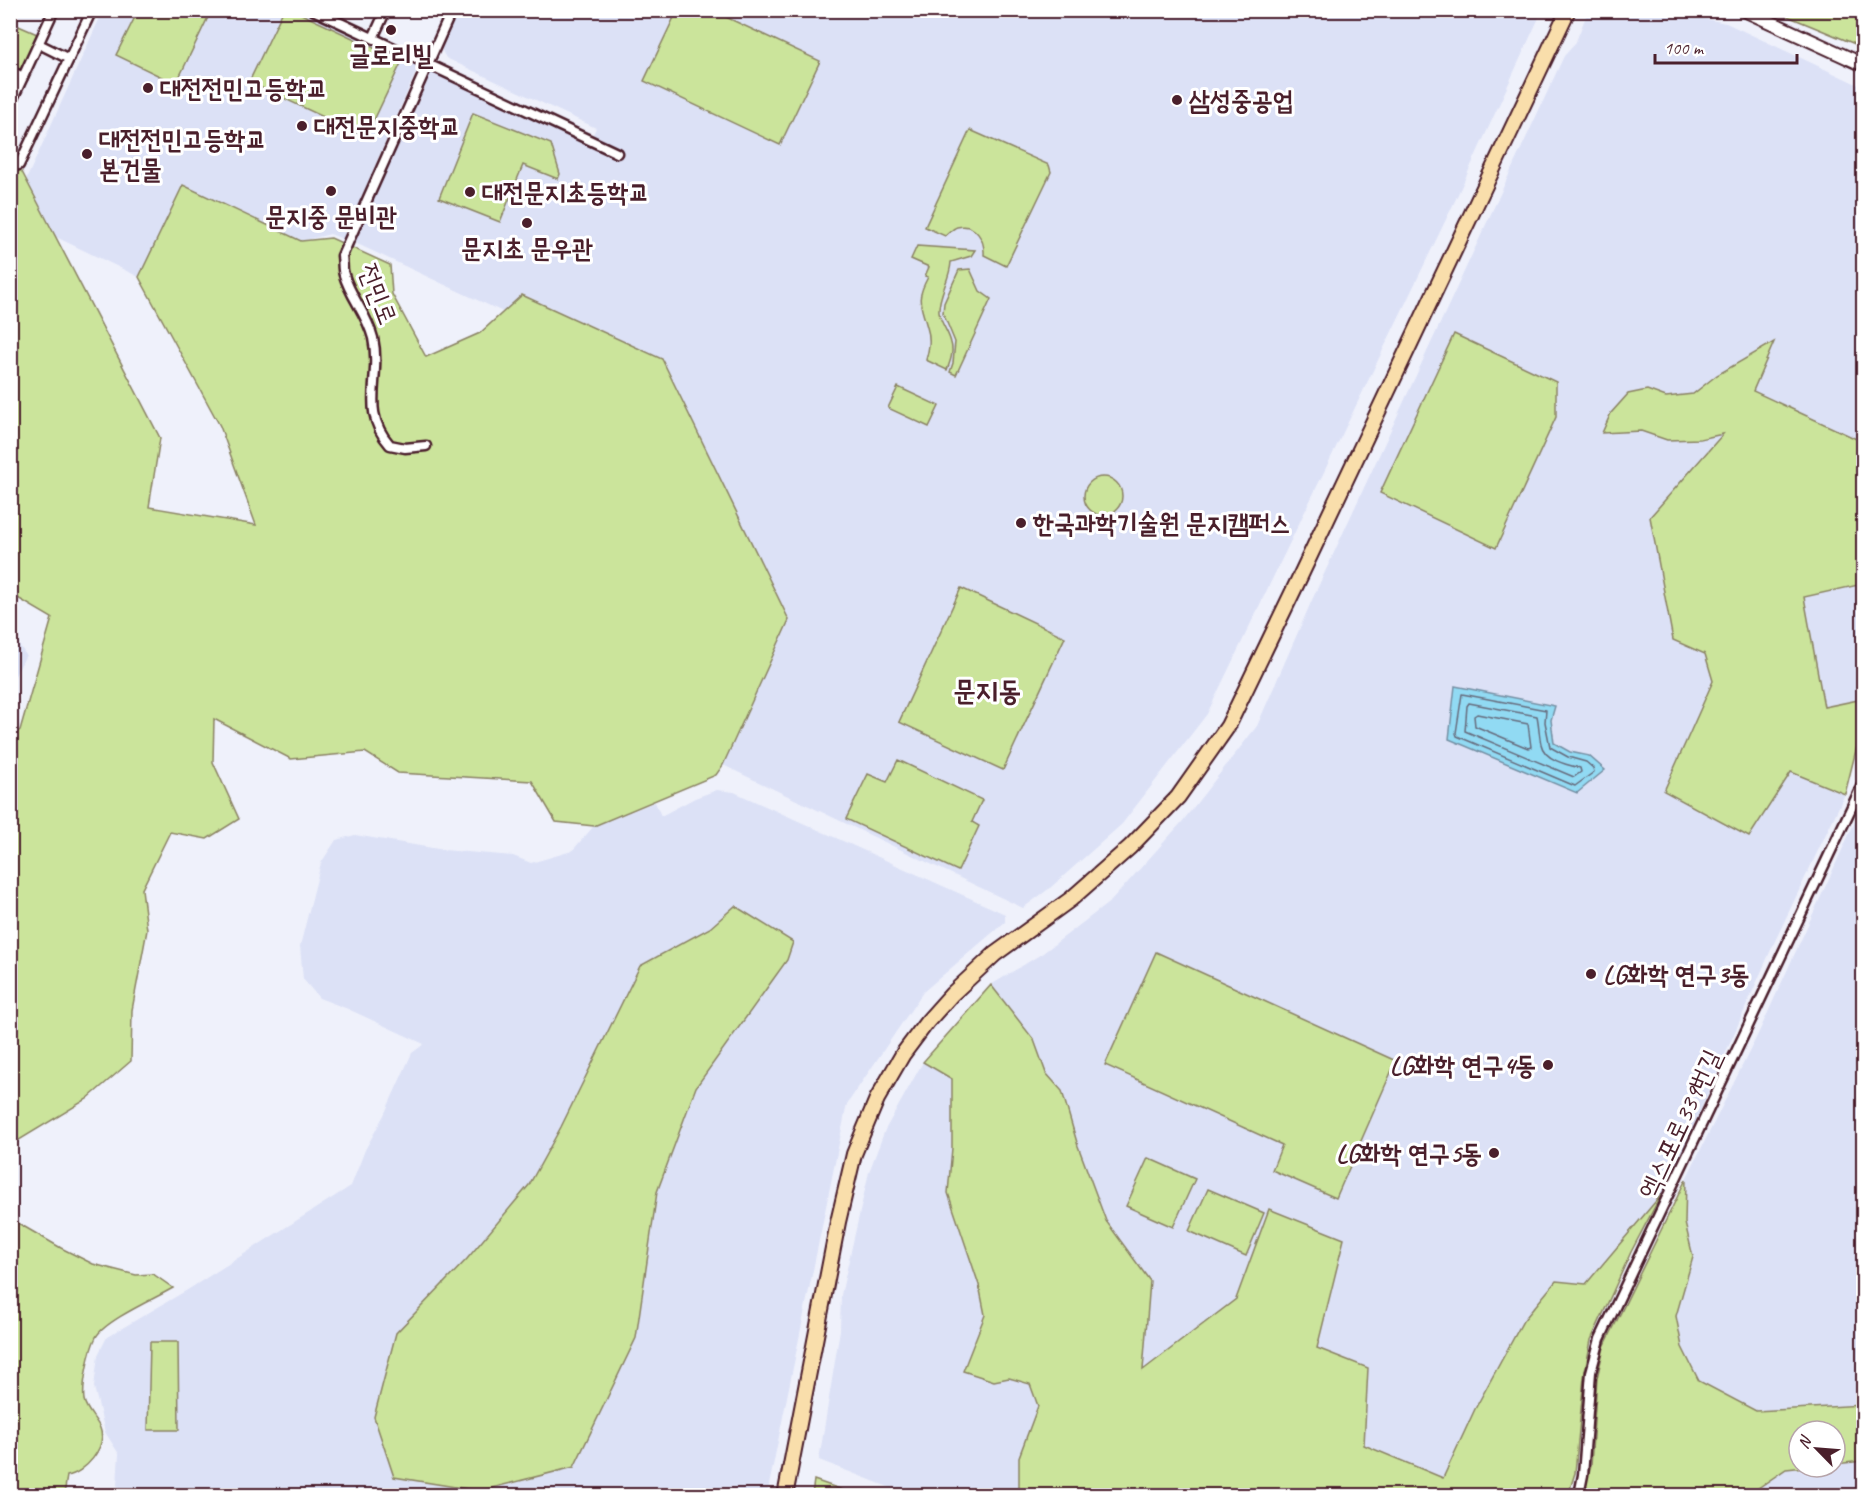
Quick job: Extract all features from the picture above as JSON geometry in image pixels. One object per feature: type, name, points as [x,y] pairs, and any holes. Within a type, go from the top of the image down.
[{"type":"main road","points":[[785,1496],[843,1200],[854,1154],[877,1099],[903,1054],[952,994],[995,954],[1071,899],[1130,847],[1178,797],[1228,726],[1568,10]]},
{"type":"main road","points":[[1744,10],[1863,65]]},
{"type":"street","points":[[10,105],[54,10]]},
{"type":"street","points":[[10,166],[20,165],[92,10]]},
{"type":"street","points":[[313,10],[617,153]]},
{"type":"street","points":[[373,38],[386,10]]},
{"type":"street","name":"전민로","points":[[426,446],[405,448],[390,445],[375,422],[373,406],[376,372],[373,340],[366,316],[352,294],[343,273],[342,256],[452,10]]},
{"type":"street","points":[[39,44],[69,59]]},
{"type":"street","points":[[10,71],[23,77]]},
{"type":"street","name":"엑스포로339번길","points":[[1575,1496],[1580,1490],[1583,1475],[1591,1372],[1600,1339],[1863,781]]},
{"type":"shaded area","points":[[103,11],[311,11],[374,39],[418,67],[343,239],[330,234],[302,241],[183,185],[139,277],[56,237],[26,180]]},
{"type":"shaded area","name":"한국과학기술원 문지캠퍼스","points":[[459,11],[1542,11],[1453,205],[1207,714],[1122,824],[1050,888],[1023,908],[723,765],[789,620],[662,359],[522,294],[503,312],[351,241],[425,76],[430,70],[589,143],[596,128],[446,58],[441,49]]},
{"type":"shaded area","points":[[1588,11],[1684,11],[1701,18],[1726,23],[1863,87],[1863,442],[1753,391],[1773,342],[1717,375],[1693,394],[1666,397],[1647,390],[1603,433],[1641,431],[1667,440],[1700,439],[1724,433],[1705,654],[1713,681],[1665,792],[1791,772],[1845,794],[1774,943],[1661,1195],[1586,1285],[1556,1281],[1523,1321],[1475,1409],[1443,1478],[1364,1445],[1368,1368],[1317,1348],[1344,1239],[1269,1210],[1236,1299],[1143,1370],[1150,1281],[1106,1221],[1078,1146],[1062,1091],[1046,1073],[1034,1040],[991,985],[1043,953],[1111,901],[1182,822],[1257,726],[1312,600],[1564,56],[1575,44]]},
{"type":"shaded area","points":[[1863,584],[1863,699],[1824,708],[1804,596]]},
{"type":"shaded area","points":[[11,633],[26,655],[11,683]]},
{"type":"shaded area","points":[[717,790],[734,792],[1005,914],[1005,922],[923,992],[847,1104],[767,1495],[125,1495],[117,1485],[119,1454],[105,1432],[94,1387],[98,1355],[107,1337],[189,1289],[351,1186],[365,1150],[384,1115],[412,1053],[424,1044],[319,998],[303,979],[300,946],[321,863],[336,840],[355,835],[444,850],[513,856],[531,863],[572,851],[594,826],[655,802],[661,816],[695,798]]},
{"type":"shaded area","points":[[1863,804],[1863,1405],[1756,1411],[1699,1381],[1682,1347],[1676,1316],[1693,1257],[1685,1223],[1686,1179],[1759,1032]]},
{"type":"shaded area","points":[[923,1062],[952,1079],[952,1148],[948,1193],[979,1285],[985,1315],[963,1370],[994,1380],[1009,1378],[1030,1384],[1038,1406],[1019,1457],[1019,1490],[1016,1495],[909,1495],[819,1460],[840,1330],[841,1295],[869,1172],[885,1130]]},
{"type":"shaded area","points":[[1863,1461],[1863,1495],[1748,1496],[1786,1469],[1787,1479],[1847,1479],[1847,1463]]},
{"type":"green space","points":[[138,11],[211,11],[176,84],[116,55]]},
{"type":"green space","points":[[283,11],[295,11],[402,61],[366,137],[249,82]]},
{"type":"green space","points":[[677,11],[713,11],[820,61],[780,145],[644,81]]},
{"type":"green space","points":[[1775,11],[1863,11],[1863,48],[1855,44]]},
{"type":"green space","points":[[14,24],[37,34],[21,71],[11,66],[11,33]]},
{"type":"green space","points":[[473,113],[551,144],[560,174],[558,179],[523,165],[500,222],[439,198]]},
{"type":"green space","points":[[970,130],[1049,165],[1051,172],[1006,266],[984,255],[981,239],[969,227],[957,227],[945,236],[925,227]]},
{"type":"green space","points":[[21,170],[160,438],[149,507],[256,525],[220,426],[139,277],[183,185],[301,241],[331,238],[390,265],[392,294],[426,357],[480,333],[522,295],[662,359],[789,620],[723,765],[716,775],[594,826],[556,822],[532,781],[398,773],[365,752],[291,759],[214,719],[213,762],[239,819],[207,839],[170,832],[142,889],[147,930],[132,1010],[131,1061],[87,1099],[11,1145],[10,737],[20,730],[52,618],[11,594],[10,175]]},
{"type":"green space","points":[[917,246],[975,250],[971,256],[951,262],[940,300],[940,316],[952,346],[947,370],[926,360],[929,336],[920,297],[928,277],[925,276],[929,267],[911,259]]},
{"type":"green space","points":[[970,269],[980,291],[991,299],[956,375],[950,372],[955,342],[943,313],[944,303],[959,270]]},
{"type":"green space","points":[[1454,334],[1556,382],[1556,417],[1496,548],[1380,493]]},
{"type":"green space","points":[[1774,342],[1753,391],[1863,442],[1863,584],[1804,597],[1824,707],[1863,699],[1863,722],[1845,794],[1791,772],[1749,837],[1664,791],[1713,681],[1705,654],[1673,640],[1650,517],[1723,434],[1700,439],[1667,440],[1641,431],[1602,433],[1611,413],[1628,394],[1647,390],[1666,397],[1693,394],[1717,375]]},
{"type":"green space","points":[[898,387],[939,406],[929,427],[888,408]]},
{"type":"green space","points":[[1103,477],[1117,482],[1122,496],[1117,510],[1103,515],[1089,510],[1084,496],[1089,482]]},
{"type":"green space","points":[[961,588],[1065,637],[1003,770],[899,722]]},
{"type":"green space","points":[[898,760],[982,800],[972,822],[979,826],[958,871],[846,819],[868,774],[887,782]]},
{"type":"green space","points":[[735,906],[793,942],[787,960],[696,1087],[657,1192],[636,1338],[574,1467],[480,1491],[394,1477],[374,1417],[396,1333],[467,1259],[529,1185],[561,1127],[640,966],[710,928]]},
{"type":"green space","points":[[1156,952],[1396,1061],[1336,1198],[1272,1170],[1282,1145],[1105,1065]]},
{"type":"green space","points":[[991,985],[1034,1040],[1046,1073],[1062,1091],[1078,1146],[1106,1221],[1150,1281],[1143,1370],[1236,1299],[1269,1209],[1344,1239],[1317,1348],[1368,1368],[1364,1445],[1443,1478],[1475,1409],[1523,1321],[1556,1281],[1586,1284],[1661,1195],[1631,1252],[1591,1340],[1584,1377],[1575,1473],[1570,1489],[1564,1496],[1016,1495],[1019,1490],[1019,1457],[1038,1406],[1030,1384],[1009,1378],[994,1381],[963,1371],[985,1315],[979,1285],[948,1193],[952,1148],[952,1079],[923,1062]]},
{"type":"green space","points":[[1148,1158],[1195,1179],[1173,1227],[1126,1206]]},
{"type":"green space","points":[[1686,1179],[1685,1223],[1693,1257],[1676,1316],[1682,1347],[1699,1381],[1756,1411],[1863,1405],[1863,1461],[1847,1463],[1847,1419],[1787,1419],[1787,1469],[1748,1495],[1583,1495],[1591,1465],[1597,1378],[1604,1347]]},
{"type":"green space","points":[[1208,1189],[1264,1213],[1246,1256],[1189,1231]]},
{"type":"green space","points":[[11,1219],[93,1264],[136,1275],[153,1274],[173,1288],[120,1317],[101,1330],[96,1337],[87,1368],[84,1400],[100,1428],[101,1444],[87,1465],[67,1476],[64,1495],[11,1495]]},
{"type":"green space","points":[[150,1342],[178,1342],[179,1430],[148,1430]]},
{"type":"green space","points":[[814,1480],[857,1495],[812,1495]]},
{"type":"water","points":[[1455,686],[1555,706],[1551,720],[1554,743],[1570,752],[1589,756],[1605,770],[1577,793],[1449,739]]},
{"type":"place","name":"글로리빌","points":[[391,30]]},
{"type":"place","name":"대전전민고등학교","points":[[148,88]]},
{"type":"place","name":"삼성중공업","points":[[1177,100]]},
{"type":"place","name":"대전문지중학교","points":[[302,126]]},
{"type":"place","name":"대전전민고등학교 본건물","points":[[87,154]]},
{"type":"place","name":"문지중 문비관","points":[[331,191]]},
{"type":"place","name":"대전문지초등학교","points":[[470,192]]},
{"type":"place","name":"문지초 문우관","points":[[527,223]]},
{"type":"place","name":"한국과학기술원 문지캠퍼스","points":[[1021,523]]},
{"type":"place","name":"LG화학 연구3동","points":[[1591,974]]},
{"type":"place","name":"LG화학 연구4동","points":[[1548,1065]]},
{"type":"place","name":"LG화학 연구5동","points":[[1494,1153]]},
{"type":"district","name":"문지동","points":[[987,690]]}]
